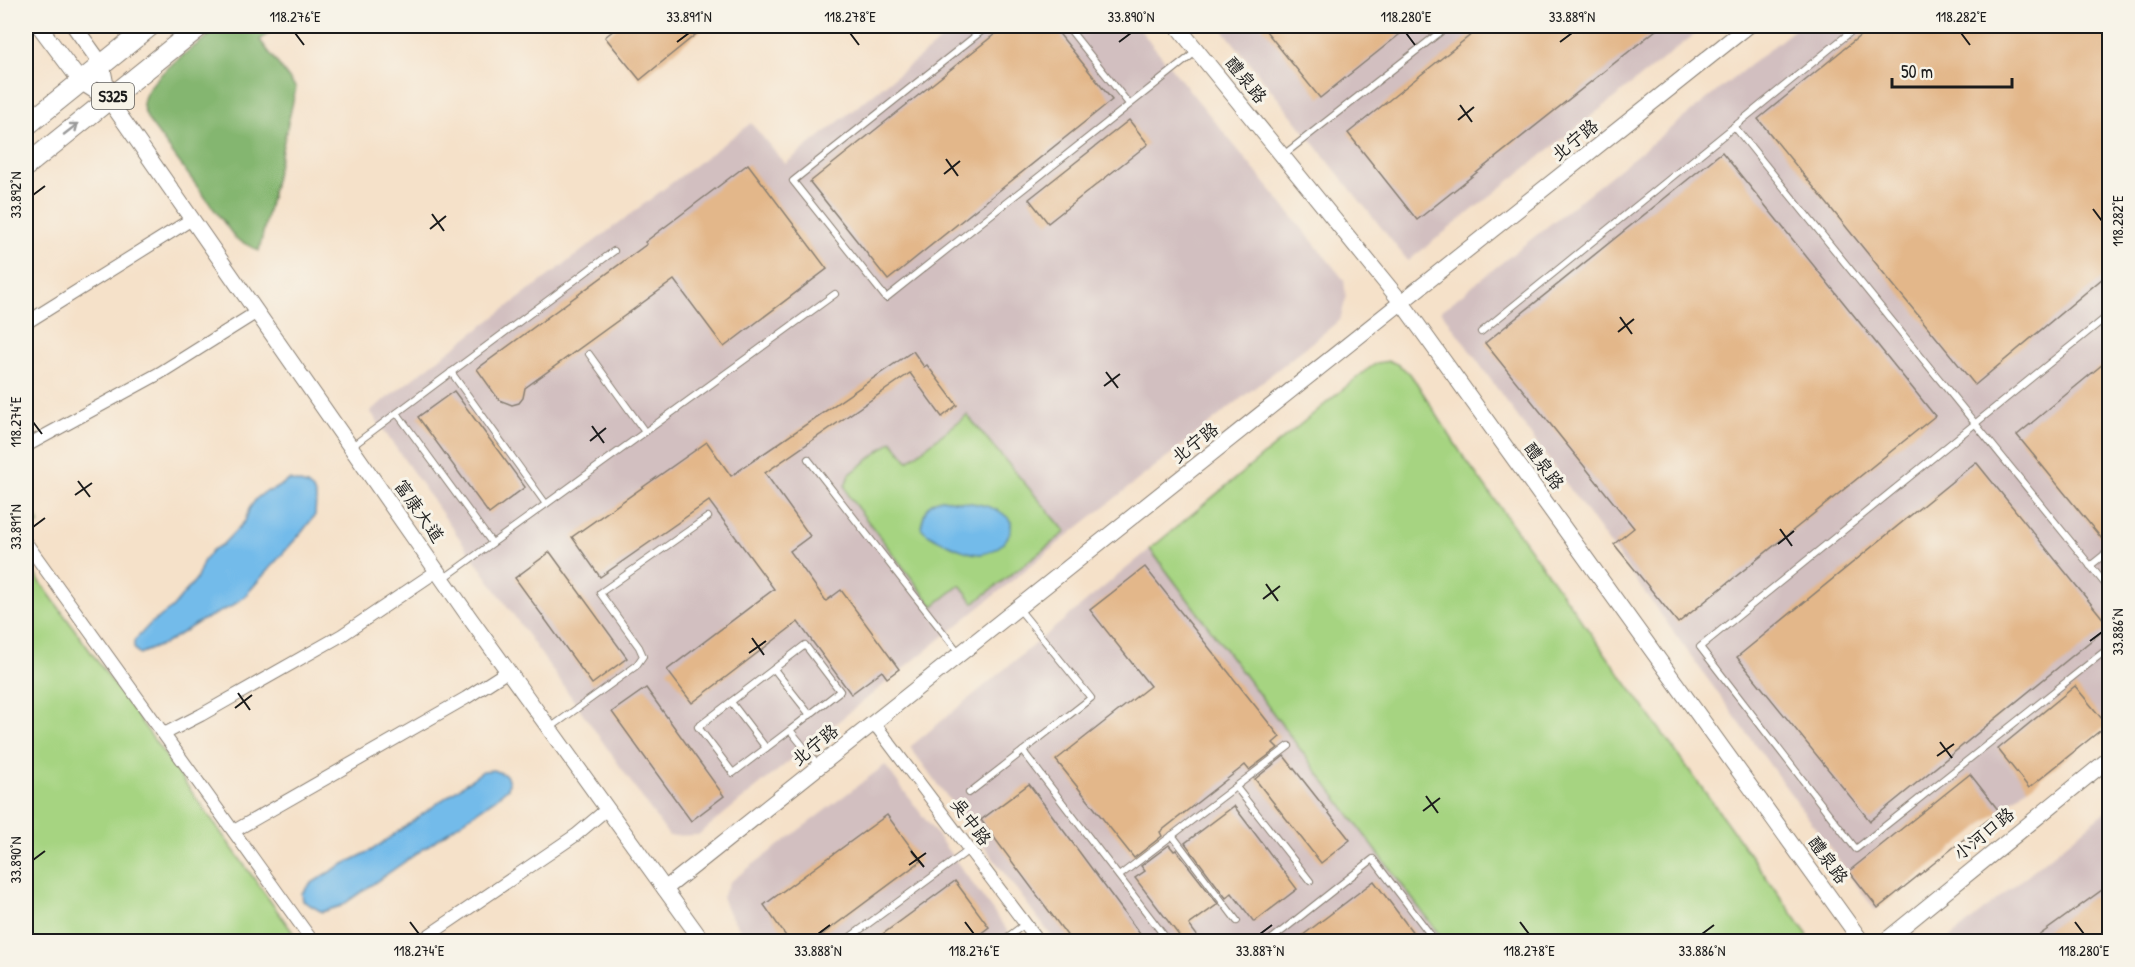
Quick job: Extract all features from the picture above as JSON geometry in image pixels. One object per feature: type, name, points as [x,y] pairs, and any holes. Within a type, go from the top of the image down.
[{"type":"main road","name":"S325","points":[[26,126],[150,26]]},
{"type":"main road","name":"S325","points":[[26,166],[200,26]]},
{"type":"street","name":"富康大道","points":[[39,26],[81,82],[109,100],[440,575],[703,942]]},
{"type":"street","name":"富康大道","points":[[74,26],[102,65],[109,100]]},
{"type":"street","name":"醴泉路","points":[[1177,26],[1402,303],[1862,942]]},
{"type":"street","name":"北宁路","points":[[665,889],[1748,26]]},
{"type":"street","points":[[26,323],[192,219]]},
{"type":"street","points":[[26,446],[160,373],[256,312]]},
{"type":"street","points":[[27,544],[313,942]]},
{"type":"street","points":[[164,734],[342,635],[440,575]]},
{"type":"street","points":[[234,831],[466,698],[508,671]]},
{"type":"street","name":"吴中路","points":[[874,723],[1039,942]]},
{"type":"street","name":"小河口路","points":[[1884,942],[2109,758]]},
{"type":"street","points":[[418,942],[576,835],[607,809]]},
{"type":"lane","points":[[988,26],[793,181],[886,298],[1198,51]]},
{"type":"lane","points":[[1067,26],[1129,104]]},
{"type":"lane","points":[[1282,156],[1448,26]]},
{"type":"lane","points":[[1480,332],[1858,26]]},
{"type":"lane","points":[[1734,126],[2109,590]]},
{"type":"lane","points":[[351,447],[614,251]]},
{"type":"lane","points":[[440,575],[492,543],[835,294]]},
{"type":"lane","points":[[2109,314],[1700,646],[1856,849],[2109,647]]},
{"type":"lane","points":[[589,354],[645,432]]},
{"type":"lane","points":[[451,372],[546,504]]},
{"type":"lane","points":[[397,413],[492,543]]},
{"type":"lane","points":[[808,459],[961,655]]},
{"type":"lane","points":[[549,728],[636,666],[643,656],[600,593],[708,517]]},
{"type":"lane","points":[[2090,566],[2109,550]]},
{"type":"lane","points":[[969,793],[1091,698],[1019,608]]},
{"type":"lane","points":[[805,645],[840,691],[733,773],[698,727],[731,702],[805,645]]},
{"type":"lane","points":[[774,669],[810,715]]},
{"type":"lane","points":[[731,702],[766,748]]},
{"type":"lane","points":[[790,730],[819,767]]},
{"type":"lane","points":[[1119,876],[1289,747]]},
{"type":"lane","points":[[1023,751],[1169,942]]},
{"type":"lane","points":[[1236,787],[1310,881]]},
{"type":"lane","points":[[1172,836],[1236,921]]},
{"type":"lane","points":[[846,940],[970,850]]},
{"type":"lane","points":[[1268,942],[1373,859],[1436,942]]},
{"type":"lane","points":[[1001,942],[1025,924]]},
{"type":"shaded area","points":[[959,26],[1137,26],[1344,280],[1346,298],[1340,320],[1071,533],[698,835],[669,836],[370,411],[751,123],[785,164]]},
{"type":"shaded area","points":[[1220,26],[1705,26],[1408,261]]},
{"type":"shaded area","points":[[1799,26],[2109,26],[2109,723],[1875,910],[1441,311]]},
{"type":"shaded area","points":[[1150,549],[1444,941],[1055,941],[910,747]]},
{"type":"shaded area","points":[[885,765],[1015,941],[749,941],[729,914],[722,897],[730,882]]},
{"type":"shaded area","points":[[2109,809],[2109,941],[1946,941]]},
{"type":"green space","points":[[222,26],[277,26],[260,40],[296,88],[259,251],[236,239],[148,120],[143,106],[145,95],[162,73]]},
{"type":"green space","points":[[1389,361],[1404,369],[1416,382],[1461,453],[1807,934],[1809,941],[1444,941],[1150,549],[1365,371],[1377,363]]},
{"type":"green space","points":[[967,415],[1066,532],[974,603],[960,585],[933,606],[849,497],[845,486],[849,475],[892,441],[908,461]]},
{"type":"green space","points":[[26,496],[39,523],[26,530]]},
{"type":"green space","points":[[26,562],[299,941],[26,941]]},
{"type":"water","points":[[289,480],[307,485],[313,490],[316,498],[315,515],[302,532],[244,597],[232,606],[199,622],[166,643],[139,654],[134,648],[134,641],[150,624],[172,608],[197,578],[203,562],[212,550],[222,545],[245,521],[256,499]]},
{"type":"water","points":[[942,499],[989,507],[1005,515],[1011,522],[1007,539],[987,553],[975,554],[958,549],[931,536],[921,527],[923,517],[932,502]]},
{"type":"water","points":[[494,770],[506,775],[509,782],[508,788],[341,906],[322,912],[303,901],[302,893],[310,884],[372,850],[483,771]]},
{"type":"building","points":[[619,26],[706,26],[640,80],[605,37]]},
{"type":"building","points":[[1005,26],[1053,26],[1112,100],[888,280],[810,182]]},
{"type":"building","points":[[1262,26],[1410,26],[1320,98]]},
{"type":"building","points":[[1482,26],[1661,26],[1417,220],[1348,133]]},
{"type":"building","points":[[1872,26],[2109,26],[2109,273],[1975,385],[1758,119]]},
{"type":"building","points":[[1129,120],[1148,144],[1048,223],[1029,199]]},
{"type":"building","points":[[1722,152],[1935,416],[1678,623],[1614,544],[1634,528],[1485,343]]},
{"type":"building","points":[[748,164],[827,269],[724,347],[674,280],[525,388],[523,398],[519,403],[512,405],[499,400],[477,369],[647,244],[645,242]]},
{"type":"building","points":[[913,351],[924,367],[927,365],[957,405],[942,417],[910,373],[765,473],[810,536],[790,551],[826,601],[841,590],[899,669],[887,678],[882,671],[851,694],[798,622],[692,703],[667,670],[774,589],[709,501],[600,577],[572,537],[707,442],[731,476]]},
{"type":"building","points":[[2109,359],[2109,533],[2102,539],[2017,435]]},
{"type":"building","points":[[454,391],[525,487],[489,514],[418,417]]},
{"type":"building","points":[[1976,462],[2109,626],[1870,821],[1737,657]]},
{"type":"building","points":[[550,552],[627,658],[592,684],[515,578]]},
{"type":"building","points":[[1145,567],[1280,737],[1273,743],[1278,748],[1249,770],[1245,765],[1160,832],[1162,836],[1134,858],[1056,760],[1150,686],[1090,610]]},
{"type":"building","points":[[2075,686],[2107,725],[2029,788],[1998,749]]},
{"type":"building","points":[[646,688],[724,796],[691,821],[612,712]]},
{"type":"building","points":[[1284,756],[1350,840],[1321,863],[1255,779]]},
{"type":"building","points":[[1970,774],[1999,811],[1878,908],[1849,871]]},
{"type":"building","points":[[1029,784],[1146,942],[1072,942],[981,820]]},
{"type":"building","points":[[1234,806],[1297,889],[1254,922],[1232,893],[1226,898],[1185,843]]},
{"type":"building","points":[[887,815],[921,861],[812,942],[790,942],[764,905]]},
{"type":"building","points":[[1169,845],[1174,851],[1176,850],[1218,904],[1189,925],[1202,942],[1184,942],[1135,878],[1145,871],[1141,866]]},
{"type":"building","points":[[955,881],[989,927],[970,942],[872,942]]},
{"type":"building","points":[[1374,881],[1420,942],[1294,942]]},
{"type":"building","points":[[2109,885],[2109,942],[2030,942]]}]
